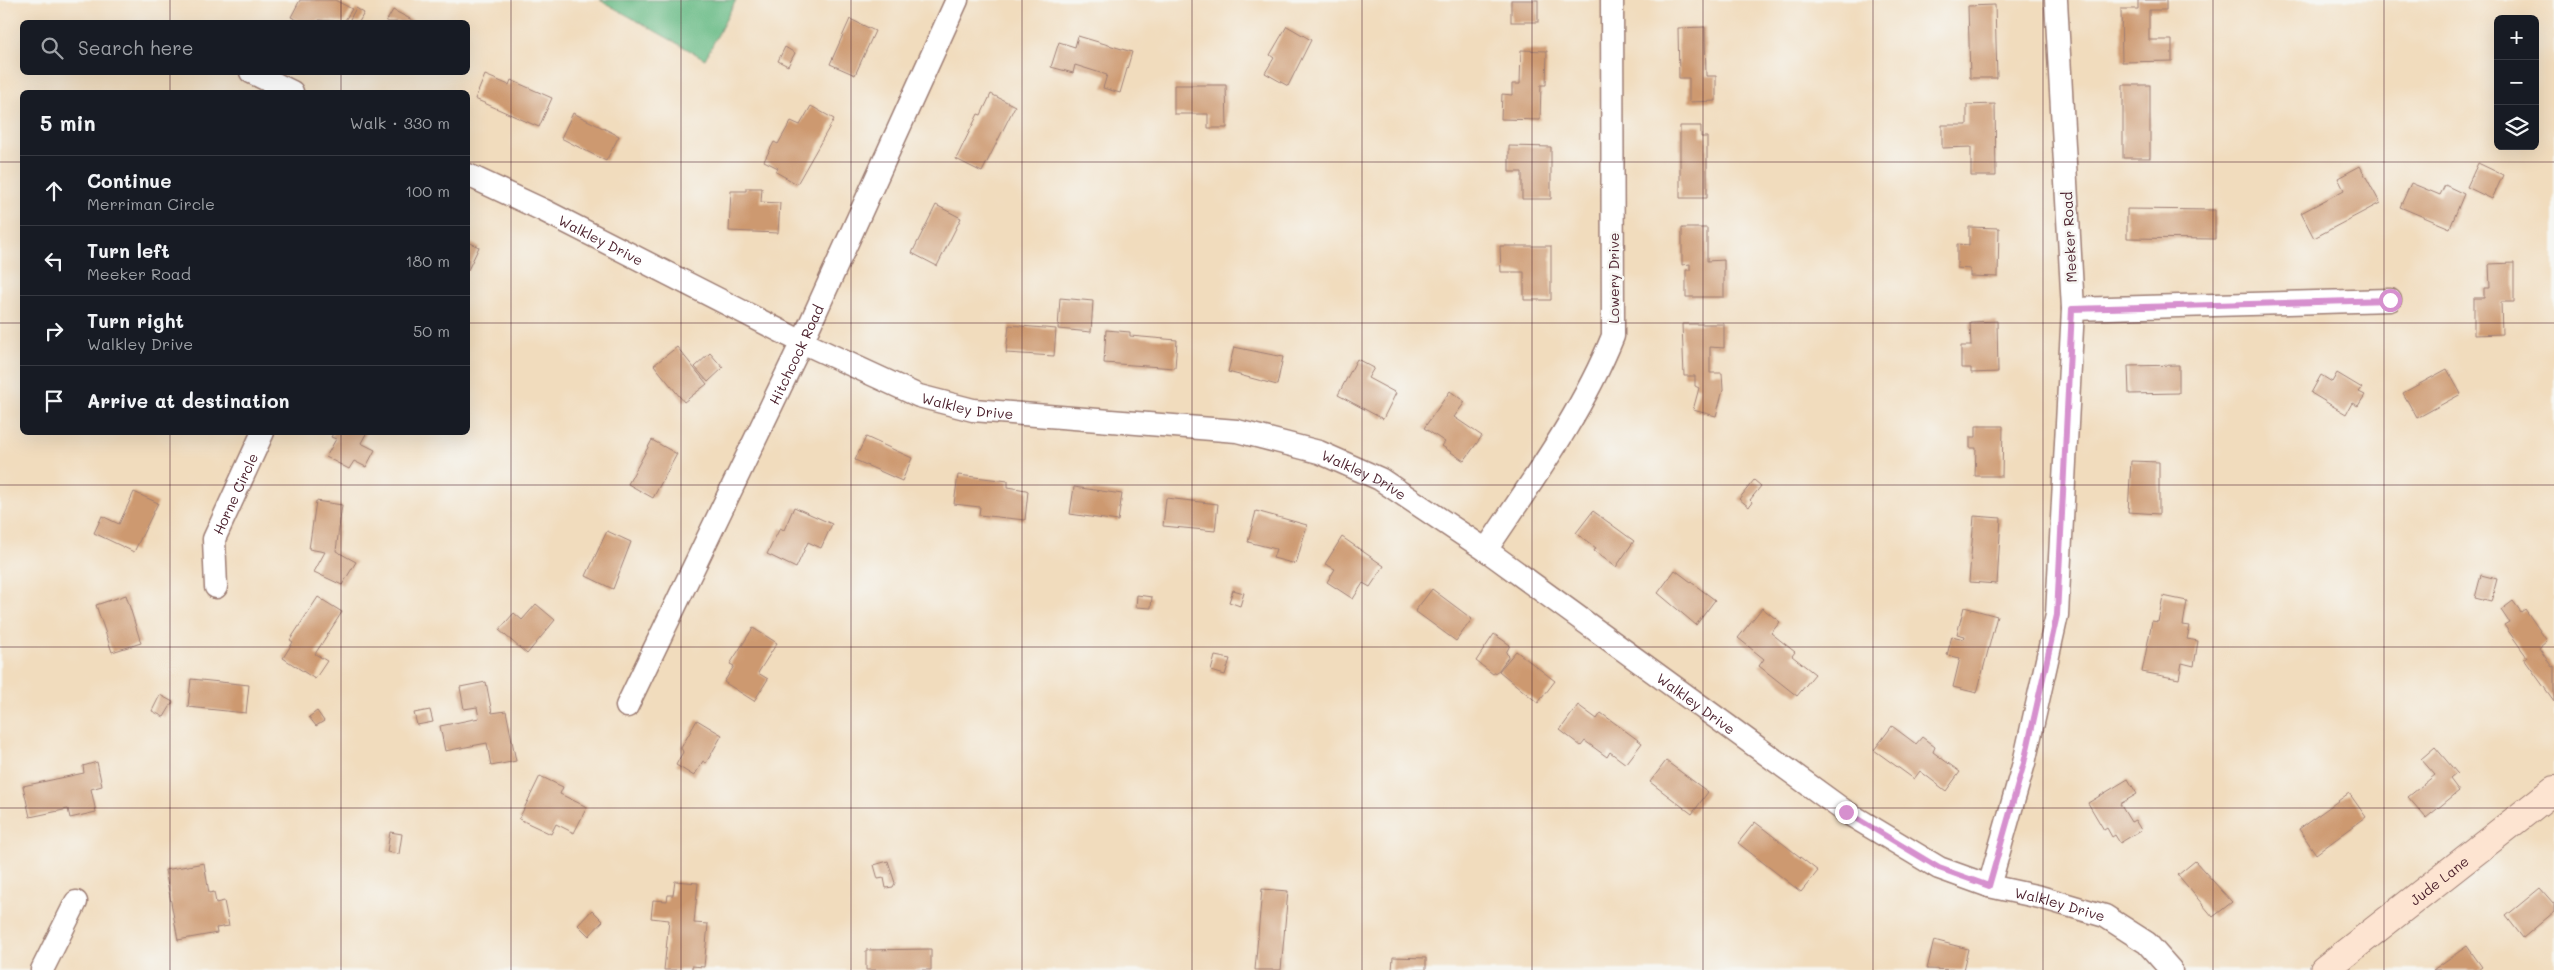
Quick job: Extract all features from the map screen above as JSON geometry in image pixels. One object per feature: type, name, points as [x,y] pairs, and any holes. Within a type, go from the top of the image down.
[{"type":"street","name":"Hitchcock Road","points":[[627,706],[802,342],[957,0]]},
{"type":"street","name":"Lowery Drive","points":[[1486,550],[1568,426],[1599,371],[1613,336],[1612,0]]},
{"type":"street","name":"Meeker Road","points":[[1989,886],[2024,763],[2057,615],[2072,309],[2056,0]]},
{"type":"street","points":[[257,75],[288,90]]},
{"type":"street","name":"Walkley Drive","points":[[470,176],[543,210],[802,342],[919,396],[973,410],[1237,432],[1319,452],[1380,478],[1486,550],[1846,812],[1939,868],[1989,886],[2105,916],[2147,942],[2171,970]]},
{"type":"street","points":[[2072,309],[2390,300]]},
{"type":"street","name":"Horne Circle","points":[[216,587],[214,539],[262,435]]},
{"type":"street","name":"Jude Lane","points":[[2324,970],[2554,790]]},
{"type":"street","points":[[42,970],[76,902]]},
{"type":"green space","points":[[600,0],[736,0],[705,59]]},
{"type":"building","points":[[300,0],[335,0],[352,9],[345,20],[297,20],[291,17]]},
{"type":"building","points":[[1511,0],[1538,0],[1538,22],[1511,22]]},
{"type":"building","points":[[2138,0],[2166,0],[2166,10],[2149,10],[2149,40],[2172,40],[2172,61],[2122,62],[2121,9],[2138,9]]},
{"type":"building","points":[[1995,5],[1997,78],[1970,78],[1968,6]]},
{"type":"building","points":[[356,8],[364,13],[360,20],[350,20]]},
{"type":"building","points":[[393,10],[412,20],[387,20]]},
{"type":"building","points":[[850,19],[875,31],[855,75],[830,64]]},
{"type":"building","points":[[1287,26],[1311,40],[1288,86],[1265,73],[1274,58],[1270,55]]},
{"type":"building","points":[[1705,27],[1706,76],[1716,76],[1716,101],[1689,102],[1689,78],[1679,78],[1678,28]]},
{"type":"building","points":[[1078,36],[1132,52],[1120,93],[1103,88],[1107,75],[1075,65],[1073,73],[1051,67],[1059,42],[1075,47]]},
{"type":"building","points":[[785,47],[795,53],[788,66],[778,61]]},
{"type":"building","points":[[1521,50],[1547,51],[1546,85],[1541,85],[1540,120],[1501,119],[1502,94],[1512,95],[1512,84],[1520,84]]},
{"type":"building","points":[[485,75],[509,85],[511,80],[552,98],[539,127],[475,99]]},
{"type":"building","points":[[1174,85],[1226,85],[1227,128],[1208,128],[1208,114],[1174,114]]},
{"type":"building","points":[[2123,85],[2150,85],[2150,158],[2123,158]]},
{"type":"building","points":[[991,94],[1015,106],[982,172],[956,159],[978,114],[981,115]]},
{"type":"building","points":[[1995,104],[1996,176],[1971,176],[1971,147],[1942,148],[1942,125],[1967,125],[1967,105]]},
{"type":"building","points":[[811,106],[834,119],[797,184],[776,172],[778,168],[764,161],[774,142],[778,144],[791,121],[800,125]]},
{"type":"building","points":[[573,113],[619,136],[606,161],[561,138]]},
{"type":"building","points":[[1680,126],[1701,126],[1701,137],[1707,137],[1707,198],[1680,198]]},
{"type":"building","points":[[1509,146],[1551,147],[1551,199],[1522,199],[1522,172],[1509,172]]},
{"type":"building","points":[[2478,163],[2503,175],[2492,199],[2467,187]]},
{"type":"building","points":[[2360,166],[2380,203],[2314,238],[2301,213],[2344,190],[2338,178]]},
{"type":"building","points":[[2411,183],[2440,195],[2445,185],[2464,194],[2450,228],[2400,207]]},
{"type":"building","points":[[746,188],[762,188],[761,202],[780,203],[778,233],[729,231],[731,191],[746,191]]},
{"type":"building","points":[[936,205],[961,218],[937,266],[912,253]]},
{"type":"building","points":[[2127,209],[2215,210],[2215,239],[2127,238]]},
{"type":"building","points":[[1969,227],[1999,228],[1998,277],[1970,276],[1970,269],[1957,268],[1957,244],[1969,245]]},
{"type":"building","points":[[1682,228],[1707,228],[1707,261],[1724,260],[1724,297],[1686,297],[1686,270],[1690,270],[1690,264],[1682,265]]},
{"type":"building","points":[[470,243],[479,247],[470,266]]},
{"type":"building","points":[[1500,246],[1551,246],[1551,300],[1524,300],[1524,272],[1501,272]]},
{"type":"building","points":[[2514,263],[2514,302],[2501,302],[2502,334],[2474,335],[2474,298],[2484,298],[2484,288],[2490,288],[2489,264]]},
{"type":"building","points":[[1060,298],[1093,301],[1091,332],[1058,329]]},
{"type":"building","points":[[1997,321],[1998,372],[1971,373],[1971,368],[1961,368],[1961,346],[1971,346],[1970,322]]},
{"type":"building","points":[[1682,324],[1724,324],[1724,348],[1710,347],[1710,373],[1722,373],[1723,390],[1716,416],[1693,410],[1699,388],[1695,386],[1695,376],[1684,376]]},
{"type":"building","points":[[1009,325],[1056,329],[1054,356],[1006,353]]},
{"type":"building","points":[[1106,330],[1130,332],[1130,336],[1177,340],[1175,368],[1104,363]]},
{"type":"building","points":[[677,347],[707,384],[684,402],[654,365]]},
{"type":"building","points":[[1234,347],[1283,357],[1277,385],[1228,372]]},
{"type":"building","points":[[710,353],[723,368],[708,382],[695,367]]},
{"type":"building","points":[[1357,359],[1374,368],[1368,378],[1396,393],[1383,419],[1338,395]]},
{"type":"building","points":[[2179,365],[2179,393],[2129,394],[2128,366]]},
{"type":"building","points":[[2447,369],[2461,394],[2417,418],[2403,393]]},
{"type":"building","points":[[2337,373],[2362,388],[2359,392],[2365,395],[2358,406],[2352,403],[2346,414],[2311,393],[2321,375],[2332,382]]},
{"type":"building","points":[[1450,391],[1465,402],[1454,417],[1482,436],[1464,461],[1442,446],[1445,442],[1424,428]]},
{"type":"building","points":[[1976,426],[2003,426],[2002,476],[1975,476],[1976,448],[1970,448],[1970,437],[1976,437]]},
{"type":"building","points":[[332,435],[365,435],[361,443],[375,450],[366,467],[354,461],[349,469],[326,457],[336,439],[331,437]]},
{"type":"building","points":[[866,437],[912,458],[902,481],[855,460]]},
{"type":"building","points":[[652,440],[677,454],[653,498],[628,484]]},
{"type":"building","points":[[2131,461],[2159,462],[2159,514],[2128,512]]},
{"type":"building","points":[[958,475],[1008,481],[1008,487],[1028,491],[1025,520],[979,515],[980,507],[954,504]]},
{"type":"building","points":[[1754,480],[1761,486],[1750,500],[1752,502],[1749,507],[1739,499]]},
{"type":"building","points":[[1074,487],[1122,494],[1118,521],[1070,514]]},
{"type":"building","points":[[134,492],[158,503],[134,552],[94,533],[102,516],[119,524]]},
{"type":"building","points":[[1166,498],[1218,504],[1215,531],[1163,526]]},
{"type":"building","points":[[316,501],[342,505],[336,551],[356,562],[342,585],[314,572],[325,552],[309,549]]},
{"type":"building","points":[[794,507],[832,524],[821,548],[808,542],[796,568],[767,554],[780,528],[784,530]]},
{"type":"building","points":[[1256,511],[1307,525],[1296,564],[1273,558],[1276,549],[1248,542]]},
{"type":"building","points":[[1593,511],[1634,541],[1616,567],[1594,551],[1596,548],[1576,533]]},
{"type":"building","points":[[1974,516],[2001,518],[1997,584],[1969,582]]},
{"type":"building","points":[[607,531],[631,542],[613,589],[586,576]]},
{"type":"building","points":[[1342,537],[1384,566],[1370,587],[1363,583],[1353,599],[1327,582],[1335,569],[1325,564]]},
{"type":"building","points":[[1675,570],[1715,600],[1696,625],[1658,593]]},
{"type":"building","points":[[2481,575],[2497,579],[2491,602],[2475,598]]},
{"type":"building","points":[[1432,589],[1472,619],[1456,641],[1415,611]]},
{"type":"building","points":[[1233,590],[1244,593],[1240,606],[1229,602]]},
{"type":"building","points":[[126,595],[141,643],[112,652],[96,605]]},
{"type":"building","points":[[1137,595],[1152,597],[1151,608],[1136,607]]},
{"type":"building","points":[[2163,596],[2187,601],[2183,625],[2190,626],[2187,639],[2198,641],[2194,666],[2182,663],[2179,679],[2142,672],[2152,621],[2158,622]]},
{"type":"building","points":[[318,597],[342,612],[315,654],[327,661],[315,679],[283,658],[293,642],[290,640]]},
{"type":"building","points":[[2513,601],[2521,612],[2525,609],[2547,641],[2539,648],[2552,667],[2554,666],[2554,701],[2524,659],[2527,657],[2504,625],[2509,622],[2501,610]]},
{"type":"building","points":[[536,604],[555,620],[527,654],[499,630],[514,613],[522,620]]},
{"type":"building","points":[[1964,607],[1997,616],[1977,693],[1953,687],[1960,658],[1947,655],[1952,636],[1964,639],[1965,636],[1957,634]]},
{"type":"building","points":[[1762,608],[1780,622],[1771,633],[1795,652],[1792,656],[1815,674],[1797,696],[1759,666],[1764,659],[1738,638]]},
{"type":"building","points":[[753,628],[777,643],[758,673],[768,679],[754,701],[724,682],[734,666],[730,664]]},
{"type":"building","points":[[1494,634],[1510,645],[1506,653],[1509,656],[1499,670],[1493,674],[1476,661]]},
{"type":"building","points":[[1516,651],[1555,681],[1538,703],[1499,671]]},
{"type":"building","points":[[1215,656],[1230,659],[1225,675],[1211,671]]},
{"type":"building","points":[[191,679],[249,685],[246,713],[188,707]]},
{"type":"building","points":[[486,682],[492,713],[506,711],[516,761],[491,766],[487,743],[445,751],[440,726],[479,718],[477,707],[464,709],[460,687]]},
{"type":"building","points":[[160,695],[173,702],[164,717],[152,711]]},
{"type":"building","points":[[1578,705],[1597,719],[1601,713],[1642,743],[1626,764],[1610,752],[1607,757],[1585,741],[1581,746],[1560,730]]},
{"type":"building","points":[[430,710],[433,722],[417,725],[414,713]]},
{"type":"building","points":[[317,711],[324,721],[316,726],[309,717]]},
{"type":"building","points":[[697,720],[722,735],[706,763],[703,761],[694,776],[676,765],[683,752],[681,748]]},
{"type":"building","points":[[1892,726],[1916,744],[1922,737],[1935,747],[1933,752],[1960,772],[1946,791],[1920,771],[1914,779],[1874,750]]},
{"type":"building","points":[[2435,747],[2457,773],[2450,779],[2459,791],[2426,818],[2408,797],[2435,775],[2421,759]]},
{"type":"building","points":[[1666,761],[1708,792],[1692,814],[1650,782]]},
{"type":"building","points":[[97,762],[102,786],[91,789],[96,812],[70,818],[68,809],[30,817],[23,786],[84,773],[83,766]]},
{"type":"building","points":[[540,776],[563,787],[560,794],[587,807],[574,833],[556,824],[551,834],[519,819]]},
{"type":"building","points":[[2128,779],[2137,794],[2120,804],[2131,822],[2135,820],[2141,830],[2120,843],[2115,835],[2112,837],[2107,828],[2104,830],[2088,803]]},
{"type":"building","points":[[2349,793],[2366,817],[2316,854],[2299,829]]},
{"type":"building","points":[[1755,822],[1818,871],[1801,892],[1738,843]]},
{"type":"building","points":[[390,832],[402,834],[399,854],[387,852]]},
{"type":"building","points":[[888,861],[895,883],[893,887],[886,888],[884,878],[878,879],[874,865]]},
{"type":"building","points":[[2195,861],[2232,902],[2213,917],[2178,875]]},
{"type":"building","points":[[204,863],[209,893],[214,892],[216,903],[224,901],[229,926],[216,928],[217,933],[178,940],[165,870]]},
{"type":"building","points":[[675,881],[698,883],[694,923],[708,924],[704,967],[692,966],[692,970],[664,970],[669,920],[651,918],[653,900],[667,901],[668,895],[673,895]]},
{"type":"building","points":[[2540,888],[2554,904],[2554,912],[2523,938],[2506,916]]},
{"type":"building","points":[[1262,889],[1288,891],[1281,970],[1255,970]]},
{"type":"building","points":[[592,910],[603,921],[589,936],[578,925]]},
{"type":"building","points":[[1934,940],[1968,949],[1963,970],[1927,969]]},
{"type":"building","points":[[2467,946],[2482,967],[2478,970],[2433,970]]},
{"type":"building","points":[[931,949],[931,970],[866,970],[866,950]]},
{"type":"building","points":[[1393,957],[1426,958],[1426,970],[1392,970]]},
{"type":"route","points":[[1846,812],[1939,868],[1989,886],[2024,763],[2057,615],[2072,309],[2390,300]]}]
